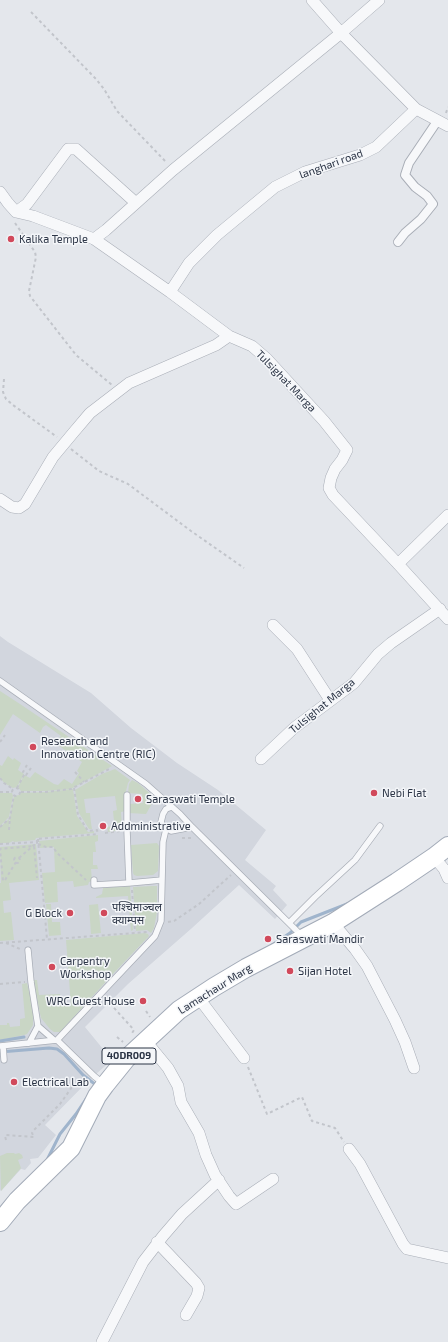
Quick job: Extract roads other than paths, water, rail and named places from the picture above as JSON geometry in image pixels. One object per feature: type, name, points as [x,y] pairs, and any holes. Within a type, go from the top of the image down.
[{"type":"main road","name":"Lamachaur Marg","points":[[0,1222],[17,1201],[70,1148],[97,1096],[136,1034],[179,1010],[246,968],[333,922],[397,882],[441,851]]},
{"type":"street","points":[[312,0],[416,109],[448,126]]},
{"type":"street","points":[[94,239],[136,204],[173,170],[379,0]]},
{"type":"street","name":"langhari road","points":[[170,292],[189,263],[216,235],[275,187],[305,172],[360,155],[376,147],[416,109]]},
{"type":"street","points":[[398,242],[405,233],[421,219],[433,204],[427,196],[415,187],[405,175],[409,163],[438,120]]},
{"type":"street","points":[[0,192],[16,212],[27,204],[68,149],[76,150],[136,204]]},
{"type":"street","name":"Tulsighat Marga","points":[[16,212],[33,216],[94,239],[170,292],[229,336],[252,346],[267,359],[338,437],[347,450],[331,478],[329,488],[333,495],[448,619]]},
{"type":"street","points":[[0,500],[12,507],[19,508],[25,504],[53,457],[90,413],[129,383],[216,345],[229,336]]},
{"type":"street","points":[[398,564],[448,515]]},
{"type":"street","name":"Tulsighat Marga","points":[[261,759],[294,728],[354,683],[382,650],[440,609]]},
{"type":"street","points":[[273,625],[297,649],[330,700]]},
{"type":"street","points":[[441,851],[444,869],[448,878]]},
{"type":"street","points":[[333,922],[367,966],[395,1020],[405,1042],[414,1068]]},
{"type":"street","points":[[198,997],[244,1058]]},
{"type":"street","points":[[136,1034],[168,1068],[178,1086],[181,1102],[199,1133],[206,1155],[215,1175],[236,1204],[272,1179]]},
{"type":"street","points":[[349,1149],[360,1164],[407,1249],[448,1258]]},
{"type":"street","points":[[102,1342],[102,1339],[143,1262],[182,1214],[219,1180]]},
{"type":"street","points":[[158,1242],[199,1288],[197,1296],[186,1315]]},
{"type":"lane","points":[[0,681],[146,784],[172,807],[303,938]]},
{"type":"lane","points":[[127,795],[130,883]]},
{"type":"lane","points":[[172,807],[166,809],[161,818],[161,822],[166,829],[173,831],[192,827]]},
{"type":"lane","points":[[289,923],[315,896],[355,860],[380,826]]},
{"type":"lane","points":[[4,1060],[2,1046],[56,1040],[155,936],[161,921],[163,842],[166,829]]},
{"type":"lane","points":[[94,883],[130,883],[162,880]]},
{"type":"lane","points":[[28,950],[31,982],[38,1026],[29,1043]]},
{"type":"lane","points":[[38,1026],[56,1040],[105,1085]]},
{"type":"waterway","points":[[272,945],[290,933],[301,922],[347,904]]},
{"type":"waterway","points":[[0,1041],[24,1037]]},
{"type":"waterway","points":[[0,1052],[49,1048],[57,1049],[64,1054],[83,1075],[96,1085]]},
{"type":"waterway","points":[[47,1160],[60,1134],[86,1099]]},
{"type":"place","name":"Kalika Temple","points":[[11,239]]},
{"type":"place","name":"Research and Innovation Centre (RIC)","points":[[33,747]]},
{"type":"place","name":"Nebi Flat","points":[[374,793]]},
{"type":"place","name":"Saraswati Temple","points":[[138,799]]},
{"type":"place","name":"Addministrative","points":[[103,826]]},
{"type":"place","name":"G Block","points":[[70,913]]},
{"type":"place","name":"पश्‍चिमाञ्‍चल क्याम्पस","points":[[104,913]]},
{"type":"place","name":"Saraswati Mandir","points":[[268,939]]},
{"type":"place","name":"Carpentry Workshop","points":[[52,967]]},
{"type":"place","name":"Sijan Hotel","points":[[290,971]]},
{"type":"place","name":"WRC Guest House","points":[[143,1001]]},
{"type":"place","name":"Electrical Lab","points":[[14,1082]]}]
